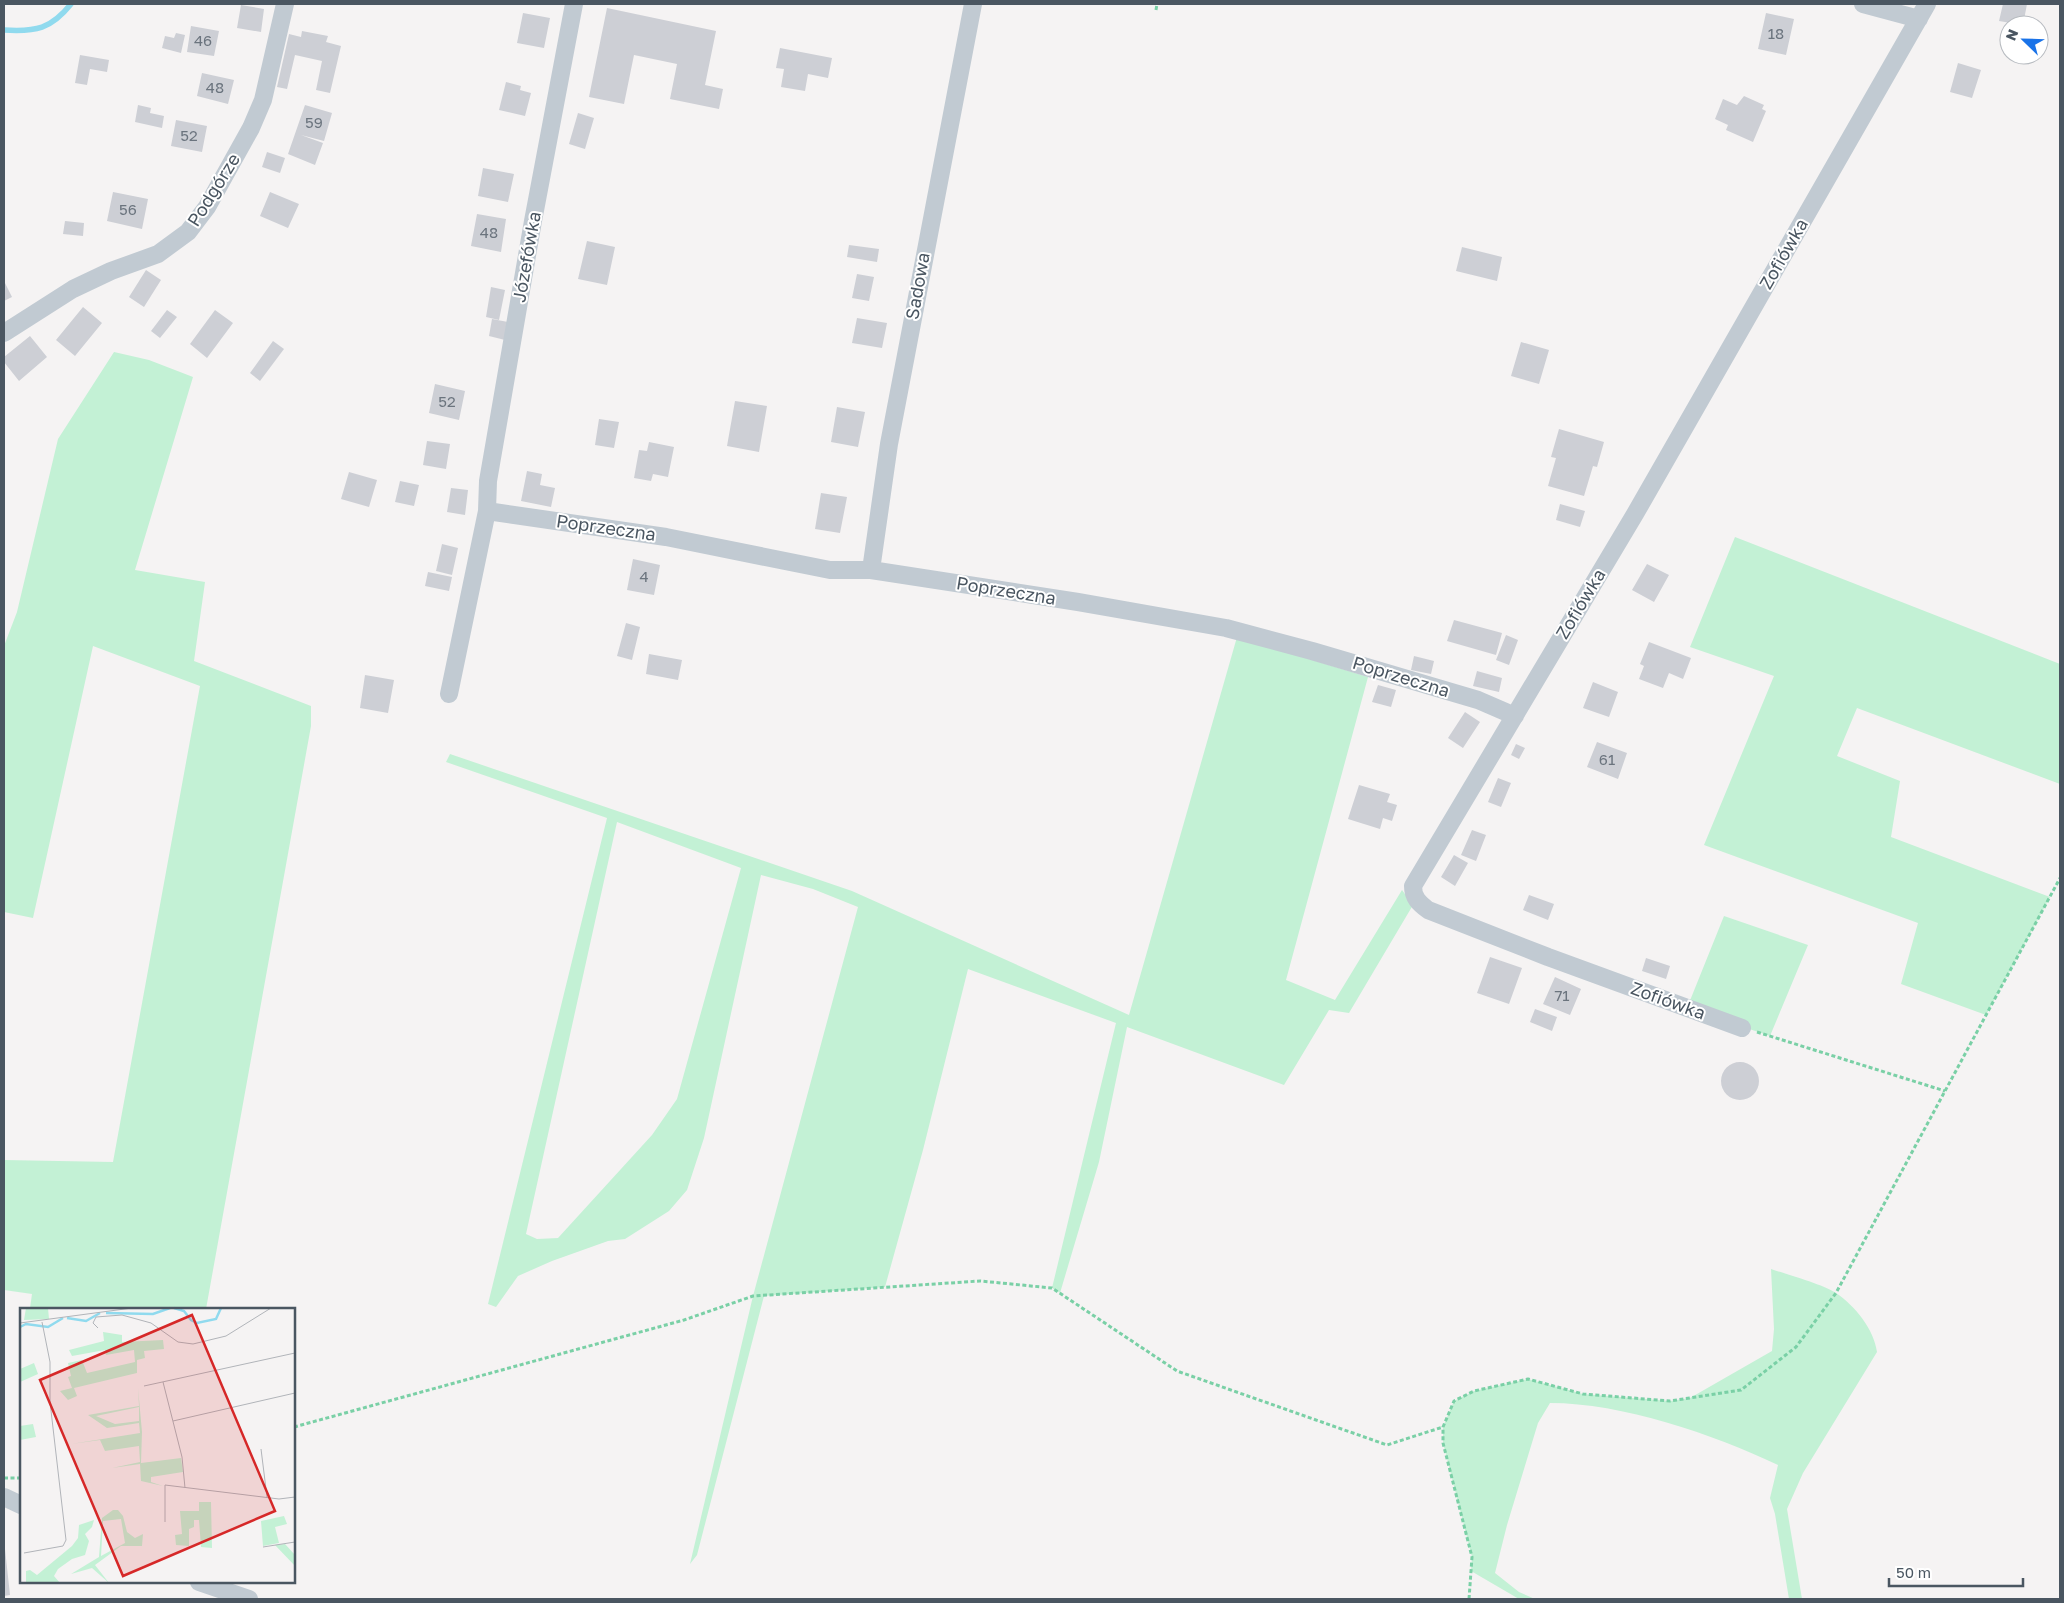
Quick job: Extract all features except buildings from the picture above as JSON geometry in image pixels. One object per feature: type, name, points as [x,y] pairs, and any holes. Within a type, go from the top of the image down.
[{"type":"street","name":"Podgórze","points":[[4,334],[73,289],[111,271],[158,254],[188,232],[207,207],[251,128],[263,100],[285,4]]},
{"type":"street","name":"Józefówka","points":[[449,694],[487,510],[488,481],[533,221],[574,4]]},
{"type":"street","name":"Sadowa","points":[[871,570],[889,444],[973,4]]},
{"type":"street","points":[[1863,4],[1919,19]]},
{"type":"street","name":"Zofiówka","points":[[1742,1028],[1548,957],[1428,910],[1418,902],[1413,894],[1416,879],[1650,488],[1927,4]]},
{"type":"street","name":"Poprzeczna","points":[[487,510],[666,537],[830,570],[871,570],[1078,602],[1226,628],[1312,651],[1478,700],[1515,716]]},
{"type":"street","points":[[4,1497],[20,1505]]},
{"type":"street","points":[[202,1583],[249,1599]]},
{"type":"path","points":[[1156,10],[1158,4]]},
{"type":"path","points":[[1469,1599],[1472,1557],[1443,1443],[1443,1427],[1454,1401],[1474,1391],[1528,1379],[1583,1394],[1670,1401],[1741,1390],[1796,1348],[1836,1293],[2060,878]]},
{"type":"path","points":[[1742,1028],[1945,1091]]},
{"type":"path","points":[[295,1427],[684,1320],[754,1296],[980,1281],[1052,1288],[1177,1371],[1387,1446],[1443,1427]]},
{"type":"path","points":[[4,1478],[20,1478]]},
{"type":"green space","points":[[114,352],[149,360],[193,377],[135,570],[205,582],[194,661],[311,706],[311,726],[206,1308],[30,1308],[32,1294],[4,1290],[4,1160],[113,1162],[200,686],[93,646],[33,918],[4,912],[4,646],[17,612],[58,439]]},
{"type":"green space","points":[[1735,537],[2060,664],[2060,784],[1857,708],[1837,756],[1900,781],[1891,837],[2050,897],[1986,1015],[1901,984],[1918,923],[1704,845],[1774,676],[1690,647]]},
{"type":"green space","points":[[1237,637],[1368,677],[1286,980],[1335,1000],[1402,890],[1413,905],[1349,1013],[1329,1010],[1284,1085],[1127,1027],[1099,1162],[1060,1293],[1052,1288],[1116,1023],[968,969],[923,1150],[885,1287],[764,1296],[697,1555],[690,1564],[753,1296],[858,907],[813,889],[761,875],[704,1138],[687,1190],[669,1211],[625,1239],[608,1241],[552,1261],[518,1276],[496,1307],[488,1304],[607,818],[446,762],[450,754],[852,891],[1129,1015]],"holes":[[[617,822],[741,868],[677,1099],[652,1135],[558,1238],[537,1239],[526,1234]]]},
{"type":"green space","points":[[1724,916],[1808,945],[1770,1036],[1687,1008]]},
{"type":"green space","points":[[1771,1269],[1822,1286],[1843,1298],[1863,1319],[1872,1335],[1877,1352],[1803,1473],[1787,1509],[1802,1599],[1789,1599],[1775,1514],[1770,1498],[1778,1465],[1725,1442],[1667,1422],[1637,1414],[1578,1404],[1550,1403],[1538,1423],[1507,1525],[1495,1573],[1519,1592],[1535,1599],[1519,1599],[1471,1571],[1472,1557],[1443,1443],[1443,1427],[1454,1401],[1474,1391],[1528,1379],[1583,1394],[1670,1401],[1690,1398],[1772,1351],[1774,1329]]},
{"type":"waterway","points":[[4,30],[25,30],[42,27],[57,19],[71,4]]}]
